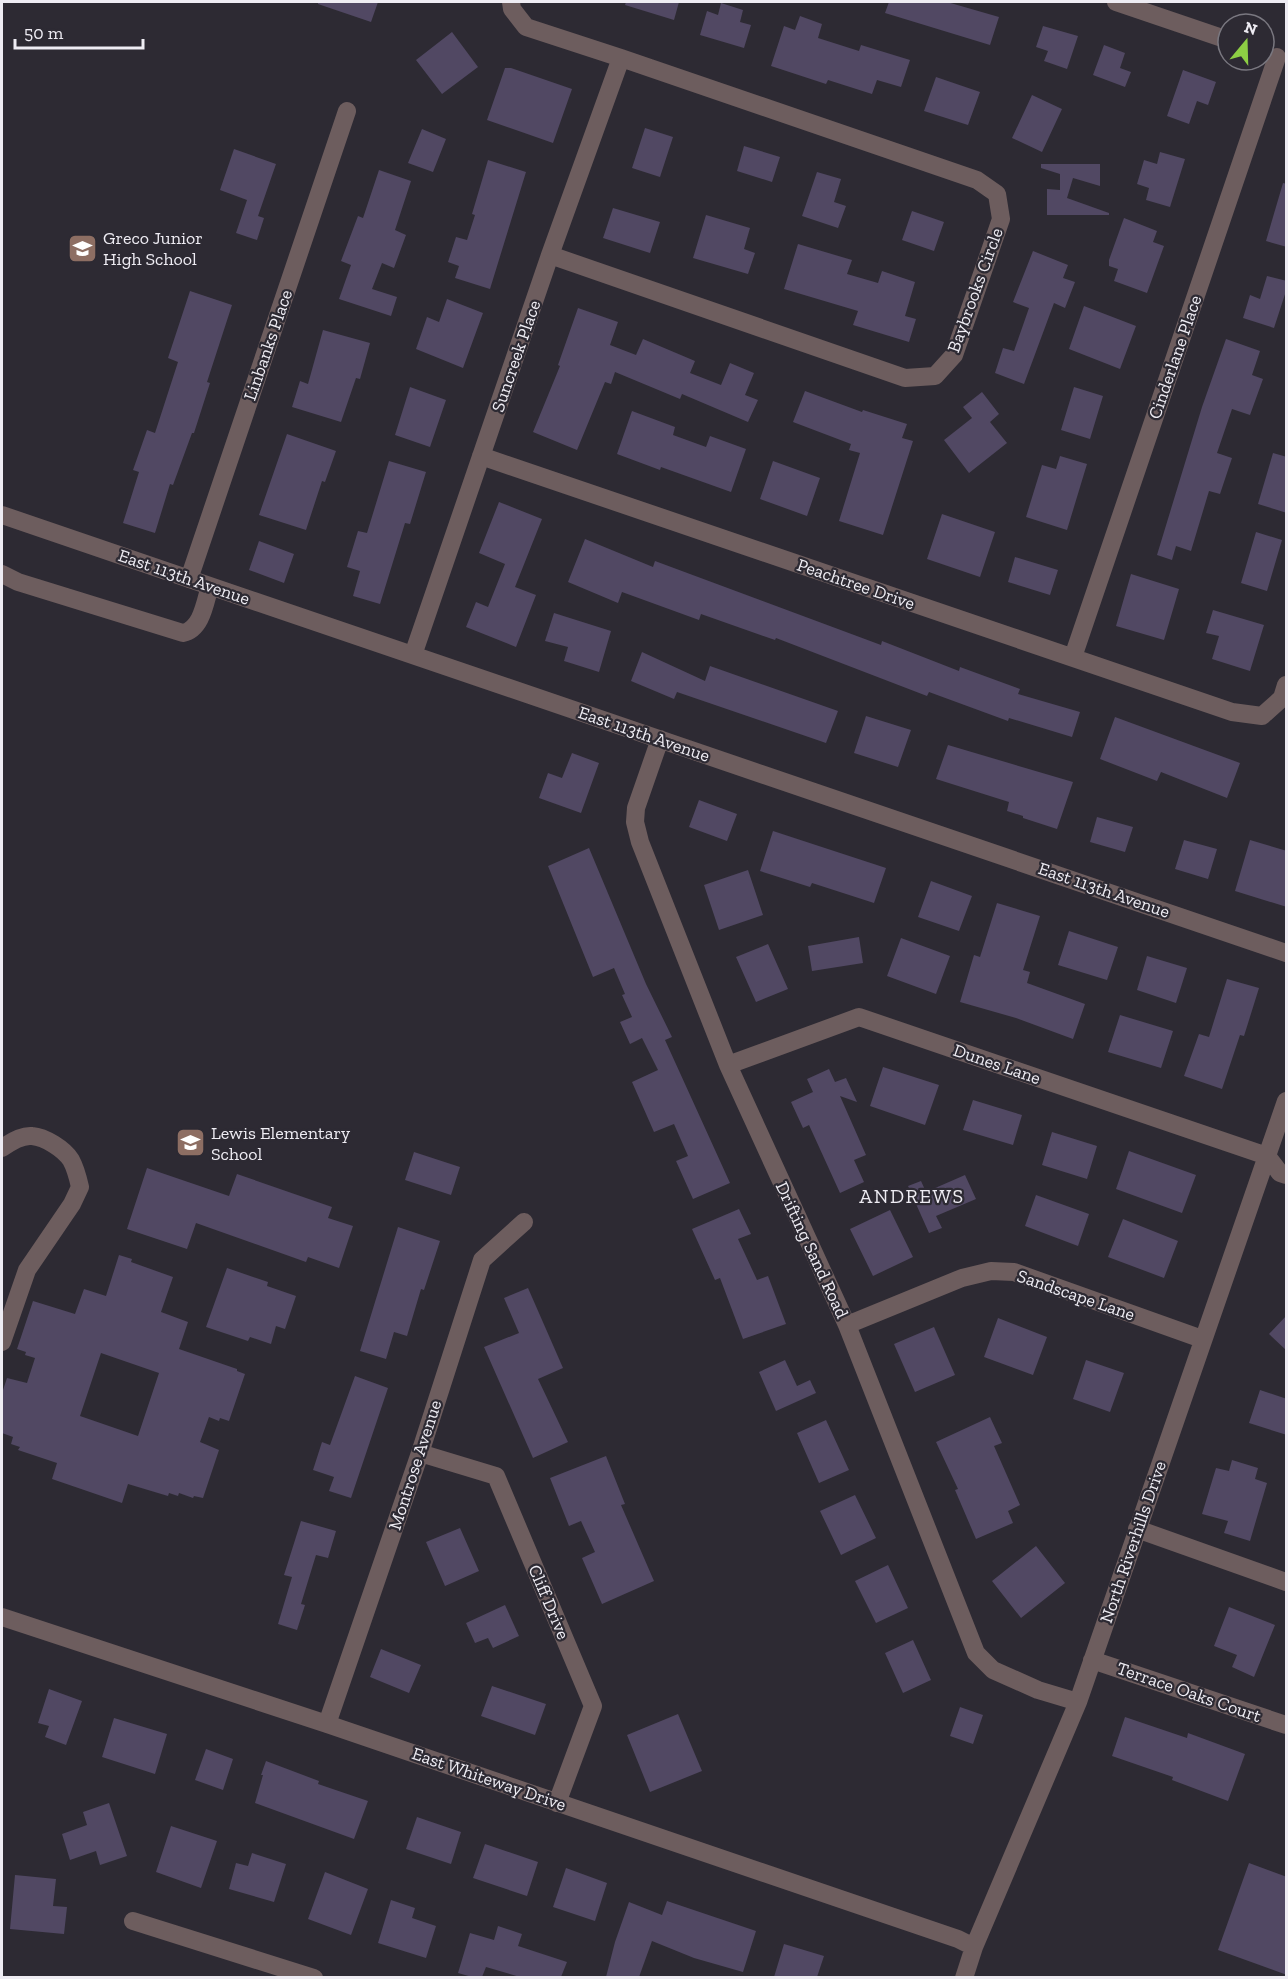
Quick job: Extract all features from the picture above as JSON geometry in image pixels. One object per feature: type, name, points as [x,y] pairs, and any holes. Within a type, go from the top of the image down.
[{"type":"street","name":"Baybrooks Circle","points":[[511,2],[512,9],[526,27],[621,57],[977,180],[997,194],[1001,219],[954,355],[935,376],[905,378],[550,255]]},
{"type":"street","points":[[1116,2],[1216,36]]},
{"type":"street","name":"Suncreek Place","points":[[413,655],[550,255],[621,57]]},
{"type":"street","name":"Cinderlane Place","points":[[1072,657],[1271,72]]},
{"type":"street","name":"Linbanks Place","points":[[189,579],[347,111]]},
{"type":"street","name":"Peachtree Drive","points":[[481,456],[1232,712],[1262,716],[1282,698],[1287,685]]},
{"type":"street","name":"East 113th Avenue","points":[[2,514],[1287,953]]},
{"type":"street","points":[[2,574],[18,582],[183,633],[190,632],[196,624],[210,586]]},
{"type":"street","name":"Drifting Sand Road","points":[[660,739],[636,808],[640,842],[728,1065],[847,1325],[976,1653],[993,1670],[1038,1690],[1078,1702]]},
{"type":"street","name":"Dunes Lane","points":[[728,1065],[860,1017],[1268,1156],[1280,1173],[1287,1175]]},
{"type":"street","name":"North Riverhills Drive","points":[[964,1977],[974,1947],[1078,1702],[1202,1339],[1287,1101]]},
{"type":"street","points":[[2,1148],[19,1138],[32,1136],[44,1140],[57,1147],[69,1158],[80,1187],[72,1204],[27,1270],[2,1342]]},
{"type":"street","points":[[1268,1156],[1287,1148]]},
{"type":"street","name":"Montrose Avenue","points":[[327,1724],[420,1453],[482,1260],[524,1222]]},
{"type":"street","name":"Sandscape Lane","points":[[847,1325],[962,1278],[991,1271],[1014,1272],[1202,1339]]},
{"type":"street","name":"Cliff Drive","points":[[420,1453],[496,1476],[593,1706],[557,1803]]},
{"type":"street","points":[[1137,1529],[1287,1582]]},
{"type":"street","name":"East Whiteway Drive","points":[[2,1617],[327,1724],[958,1939],[974,1947]]},
{"type":"street","name":"Terrace Oaks Court","points":[[1092,1660],[1287,1725]]},
{"type":"street","points":[[133,1922],[314,1977]]},
{"type":"building","points":[[318,2],[378,2],[371,22],[318,4]]},
{"type":"building","points":[[626,2],[679,2],[674,20],[625,5]]},
{"type":"building","points":[[889,2],[947,2],[999,17],[990,45],[885,13]]},
{"type":"building","points":[[721,3],[743,10],[740,22],[751,25],[744,48],[700,35],[707,11],[718,15]]},
{"type":"building","points":[[800,16],[822,24],[818,38],[859,51],[861,45],[910,60],[901,87],[877,80],[872,94],[828,80],[826,84],[771,66],[784,26],[795,30]]},
{"type":"building","points":[[1043,26],[1078,36],[1067,69],[1044,61],[1048,51],[1036,47]]},
{"type":"building","points":[[452,32],[478,67],[442,94],[416,60]]},
{"type":"building","points":[[1104,45],[1125,53],[1120,68],[1131,72],[1125,87],[1093,75]]},
{"type":"building","points":[[505,68],[572,89],[553,143],[487,120]]},
{"type":"building","points":[[1183,70],[1216,82],[1208,105],[1197,101],[1189,124],[1167,116]]},
{"type":"building","points":[[936,77],[980,92],[968,125],[924,111]]},
{"type":"building","points":[[1032,95],[1062,109],[1042,152],[1012,138]]},
{"type":"building","points":[[645,128],[673,137],[660,177],[632,168]]},
{"type":"building","points":[[422,129],[446,139],[433,172],[408,163]]},
{"type":"building","points":[[744,146],[780,157],[772,182],[737,171]]},
{"type":"building","points":[[234,149],[276,164],[258,216],[264,218],[257,240],[236,233],[247,200],[220,190]]},
{"type":"building","points":[[1160,152],[1185,159],[1170,207],[1146,200],[1149,188],[1137,184],[1144,160],[1157,164]]},
{"type":"building","points":[[488,160],[526,172],[490,289],[455,278],[459,266],[448,262],[456,237],[467,240]]},
{"type":"building","points":[[1041,164],[1100,164],[1100,186],[1073,178],[1067,198],[1109,213],[1109,215],[1047,215],[1047,189],[1060,190],[1060,174],[1041,168]]},
{"type":"building","points":[[379,170],[411,181],[395,230],[406,235],[394,268],[382,263],[372,289],[397,297],[391,316],[339,299],[351,265],[341,261],[358,216],[363,218]]},
{"type":"building","points":[[817,172],[841,179],[834,202],[846,206],[838,228],[802,216]]},
{"type":"building","points":[[1283,183],[1287,184],[1287,247],[1266,241]]},
{"type":"building","points":[[613,208],[660,222],[650,253],[603,238]]},
{"type":"building","points":[[912,211],[944,222],[934,251],[902,240]]},
{"type":"building","points":[[706,215],[750,228],[744,249],[755,253],[748,274],[693,258]]},
{"type":"building","points":[[1124,218],[1157,231],[1153,242],[1164,246],[1147,293],[1114,281],[1118,269],[1109,266]]},
{"type":"building","points":[[798,244],[852,260],[847,274],[878,283],[882,271],[915,282],[905,316],[916,319],[909,342],[853,325],[858,311],[784,289]]},
{"type":"building","points":[[1033,251],[1068,265],[1063,278],[1075,282],[1065,308],[1054,303],[1024,384],[995,373],[1003,348],[1014,351],[1029,308],[1013,302]]},
{"type":"building","points":[[1267,276],[1287,281],[1287,288],[1274,328],[1243,318],[1250,295],[1260,299]]},
{"type":"building","points":[[190,291],[232,305],[207,382],[210,383],[194,433],[192,433],[173,485],[170,484],[155,533],[123,523],[139,472],[133,470],[147,430],[155,433],[178,362],[168,358]]},
{"type":"building","points":[[447,299],[483,313],[463,368],[416,349],[427,317],[439,322]]},
{"type":"building","points":[[1084,306],[1136,326],[1120,369],[1069,349]]},
{"type":"building","points":[[578,308],[618,322],[610,345],[636,355],[643,339],[695,361],[690,373],[721,385],[730,363],[754,373],[745,395],[758,400],[748,422],[682,394],[680,399],[615,372],[611,384],[605,382],[577,450],[533,432],[560,366],[558,365]]},
{"type":"building","points":[[323,330],[370,343],[360,379],[356,378],[341,422],[292,407],[300,381],[308,384]]},
{"type":"building","points":[[1226,339],[1260,351],[1252,375],[1263,379],[1250,415],[1232,409],[1217,453],[1232,458],[1220,494],[1209,491],[1191,551],[1176,546],[1172,560],[1157,555],[1202,407]]},
{"type":"building","points":[[410,387],[446,400],[430,447],[395,435]]},
{"type":"building","points":[[1074,387],[1103,396],[1090,439],[1061,430]]},
{"type":"building","points":[[805,391],[862,412],[863,410],[907,424],[902,438],[913,441],[883,535],[839,521],[860,453],[849,450],[851,444],[793,422]]},
{"type":"building","points":[[982,392],[999,414],[990,422],[1007,443],[969,473],[944,440],[972,418],[963,407]]},
{"type":"building","points":[[632,411],[675,427],[673,435],[706,447],[710,436],[746,449],[731,492],[617,454]]},
{"type":"building","points":[[287,434],[336,451],[325,482],[322,481],[306,530],[259,515]]},
{"type":"building","points":[[1273,453],[1287,457],[1287,513],[1258,504]]},
{"type":"building","points":[[1060,456],[1087,464],[1067,530],[1026,517],[1042,465],[1056,469]]},
{"type":"building","points":[[389,461],[426,472],[410,524],[405,523],[380,604],[353,596],[360,571],[347,567],[358,531],[367,533]]},
{"type":"building","points":[[773,461],[820,478],[807,516],[760,499]]},
{"type":"building","points":[[499,502],[542,519],[515,587],[536,595],[516,647],[466,627],[476,602],[488,607],[505,564],[479,553]]},
{"type":"building","points":[[942,514],[995,532],[980,577],[927,559]]},
{"type":"building","points":[[1256,532],[1282,540],[1267,591],[1241,583]]},
{"type":"building","points":[[585,539],[653,567],[655,561],[881,645],[882,641],[959,671],[960,667],[1020,689],[1018,694],[1080,712],[1072,737],[1009,718],[1008,721],[929,692],[927,696],[776,638],[775,640],[701,614],[699,620],[622,592],[618,603],[568,582]]},
{"type":"building","points":[[259,541],[294,554],[284,583],[249,570]]},
{"type":"building","points":[[1015,557],[1058,570],[1050,595],[1008,582]]},
{"type":"building","points":[[1131,574],[1179,589],[1164,640],[1116,626]]},
{"type":"building","points":[[1213,610],[1264,625],[1250,671],[1212,659],[1219,636],[1206,633]]},
{"type":"building","points":[[554,613],[611,631],[599,672],[564,661],[568,647],[545,641]]},
{"type":"building","points":[[642,652],[705,681],[710,666],[838,711],[826,743],[677,692],[674,699],[631,681]]},
{"type":"building","points":[[866,716],[911,730],[898,767],[854,753]]},
{"type":"building","points":[[1115,717],[1240,763],[1227,798],[1161,772],[1157,781],[1100,759]]},
{"type":"building","points":[[948,745],[1073,782],[1057,829],[1007,811],[1009,802],[936,779]]},
{"type":"building","points":[[572,753],[599,763],[581,813],[539,798],[548,773],[562,778]]},
{"type":"building","points":[[699,800],[737,814],[727,841],[689,827]]},
{"type":"building","points":[[1097,817],[1133,827],[1125,852],[1090,842]]},
{"type":"building","points":[[773,831],[886,868],[874,903],[812,883],[810,887],[760,871]]},
{"type":"building","points":[[1184,840],[1217,849],[1208,879],[1175,869]]},
{"type":"building","points":[[1250,840],[1287,851],[1287,907],[1235,891]]},
{"type":"building","points":[[589,848],[646,984],[672,1037],[665,1040],[730,1183],[693,1199],[676,1161],[688,1156],[674,1124],[654,1132],[632,1082],[658,1070],[642,1038],[630,1044],[620,1022],[632,1017],[622,995],[625,994],[614,968],[593,977],[548,866]]},
{"type":"building","points":[[748,870],[763,915],[719,930],[704,885]]},
{"type":"building","points":[[931,881],[972,896],[959,931],[918,917]]},
{"type":"building","points":[[997,903],[1040,916],[1023,970],[1030,972],[1027,983],[1085,1004],[1073,1039],[1016,1018],[960,1002],[974,955],[980,957]]},
{"type":"building","points":[[1069,931],[1118,947],[1107,980],[1058,965]]},
{"type":"building","points":[[859,937],[863,963],[812,971],[808,946]]},
{"type":"building","points":[[901,938],[950,956],[936,994],[887,976]]},
{"type":"building","points":[[768,944],[788,989],[756,1002],[736,957]]},
{"type":"building","points":[[1147,956],[1187,968],[1176,1003],[1137,990]]},
{"type":"building","points":[[1227,979],[1259,988],[1244,1036],[1240,1035],[1222,1089],[1184,1076],[1199,1034],[1209,1037]]},
{"type":"building","points":[[1120,1015],[1173,1031],[1161,1068],[1108,1052]]},
{"type":"building","points":[[883,1067],[939,1085],[925,1125],[870,1106]]},
{"type":"building","points":[[829,1069],[835,1082],[846,1078],[857,1102],[840,1096],[866,1155],[854,1160],[864,1182],[840,1193],[809,1125],[803,1128],[791,1102],[813,1092],[807,1079]]},
{"type":"building","points":[[973,1100],[1022,1115],[1013,1145],[963,1130]]},
{"type":"building","points":[[1052,1132],[1097,1146],[1087,1179],[1042,1165]]},
{"type":"building","points":[[1129,1151],[1196,1175],[1182,1213],[1116,1189]]},
{"type":"building","points":[[414,1152],[460,1167],[451,1195],[405,1180]]},
{"type":"building","points":[[147,1168],[229,1196],[237,1174],[332,1207],[328,1218],[353,1226],[339,1268],[308,1257],[306,1262],[196,1223],[187,1249],[127,1229]]},
{"type":"building","points":[[965,1175],[976,1199],[936,1216],[942,1228],[929,1233],[908,1186],[921,1181],[926,1192]]},
{"type":"building","points":[[1036,1195],[1089,1214],[1078,1246],[1025,1226]]},
{"type":"building","points":[[739,1209],[751,1234],[738,1239],[757,1280],[768,1276],[786,1324],[743,1339],[720,1278],[715,1280],[692,1229]]},
{"type":"building","points":[[890,1210],[913,1257],[873,1276],[850,1229]]},
{"type":"building","points":[[1123,1219],[1178,1241],[1164,1278],[1108,1257]]},
{"type":"building","points":[[398,1227],[440,1241],[424,1290],[421,1289],[407,1336],[394,1332],[386,1359],[360,1351]]},
{"type":"building","points":[[119,1255],[132,1259],[131,1262],[173,1277],[161,1312],[188,1322],[179,1349],[237,1369],[245,1374],[229,1421],[220,1418],[219,1421],[209,1417],[200,1442],[219,1450],[203,1498],[194,1496],[193,1498],[179,1493],[178,1496],[169,1493],[168,1496],[128,1484],[122,1503],[52,1479],[57,1463],[18,1450],[20,1447],[11,1444],[13,1437],[2,1433],[2,1393],[7,1378],[27,1383],[35,1358],[17,1349],[33,1301],[75,1314],[84,1289],[106,1296]],"holes":[[[101,1353],[159,1373],[138,1436],[80,1416]]]},
{"type":"building","points":[[227,1268],[268,1282],[267,1286],[296,1296],[285,1329],[276,1326],[271,1344],[250,1337],[248,1341],[206,1327]]},
{"type":"building","points":[[528,1288],[563,1368],[538,1379],[568,1442],[533,1458],[484,1347],[519,1333],[504,1298]]},
{"type":"building","points":[[1287,1315],[1287,1351],[1269,1334]]},
{"type":"building","points":[[998,1318],[1047,1337],[1033,1375],[984,1357]]},
{"type":"building","points":[[934,1327],[955,1375],[915,1392],[894,1344]]},
{"type":"building","points":[[785,1360],[797,1386],[810,1380],[816,1393],[776,1411],[759,1372]]},
{"type":"building","points":[[1086,1360],[1124,1373],[1110,1412],[1073,1399]]},
{"type":"building","points":[[355,1376],[388,1388],[351,1498],[329,1491],[334,1477],[313,1470],[322,1442],[330,1445]]},
{"type":"building","points":[[1260,1390],[1287,1399],[1287,1435],[1249,1423]]},
{"type":"building","points":[[990,1417],[1002,1443],[994,1446],[1020,1505],[1008,1511],[1013,1523],[976,1539],[955,1490],[958,1489],[936,1442]]},
{"type":"building","points":[[826,1420],[849,1470],[819,1483],[797,1433]]},
{"type":"building","points":[[606,1456],[625,1504],[621,1505],[654,1581],[602,1604],[582,1558],[595,1552],[581,1521],[569,1526],[550,1478]]},
{"type":"building","points":[[1232,1460],[1258,1468],[1255,1479],[1267,1483],[1250,1541],[1224,1533],[1228,1521],[1202,1514],[1216,1468],[1229,1471]]},
{"type":"building","points":[[855,1495],[876,1538],[841,1555],[820,1511]]},
{"type":"building","points":[[301,1521],[336,1531],[328,1558],[316,1555],[301,1604],[305,1605],[297,1630],[278,1624],[292,1577],[284,1575]]},
{"type":"building","points":[[460,1528],[479,1571],[445,1586],[426,1542]]},
{"type":"building","points":[[1036,1546],[1065,1583],[1021,1618],[992,1581]]},
{"type":"building","points":[[888,1565],[908,1608],[876,1623],[855,1581]]},
{"type":"building","points":[[505,1605],[519,1636],[493,1648],[488,1638],[475,1643],[466,1623]]},
{"type":"building","points":[[1229,1607],[1275,1625],[1254,1677],[1232,1667],[1237,1655],[1214,1646]]},
{"type":"building","points":[[913,1640],[931,1680],[903,1693],[885,1653]]},
{"type":"building","points":[[381,1649],[421,1665],[409,1693],[370,1677]]},
{"type":"building","points":[[492,1686],[546,1704],[535,1735],[481,1716]]},
{"type":"building","points":[[49,1689],[82,1701],[66,1745],[45,1737],[49,1726],[38,1723]]},
{"type":"building","points":[[960,1707],[983,1715],[973,1744],[950,1736]]},
{"type":"building","points":[[678,1714],[702,1771],[650,1792],[627,1735]]},
{"type":"building","points":[[1125,1717],[1187,1738],[1188,1733],[1245,1754],[1228,1801],[1172,1780],[1173,1777],[1112,1756]]},
{"type":"building","points":[[114,1718],[167,1734],[155,1774],[102,1757]]},
{"type":"building","points":[[206,1749],[233,1759],[223,1790],[195,1780]]},
{"type":"building","points":[[266,1761],[319,1781],[318,1784],[368,1801],[354,1839],[255,1803]]},
{"type":"building","points":[[109,1803],[127,1856],[100,1865],[96,1851],[70,1860],[62,1834],[87,1825],[83,1812]]},
{"type":"building","points":[[417,1817],[461,1832],[451,1864],[406,1849]]},
{"type":"building","points":[[171,1826],[217,1841],[201,1888],[156,1872]]},
{"type":"building","points":[[485,1844],[538,1862],[527,1896],[473,1878]]},
{"type":"building","points":[[252,1853],[286,1864],[274,1902],[229,1889],[236,1863],[248,1866]]},
{"type":"building","points":[[1249,1863],[1287,1877],[1287,1975],[1218,1950]]},
{"type":"building","points":[[566,1868],[607,1883],[595,1921],[553,1907]]},
{"type":"building","points":[[325,1872],[368,1889],[351,1935],[308,1919]]},
{"type":"building","points":[[15,1875],[56,1879],[53,1906],[67,1907],[64,1934],[10,1929]]},
{"type":"building","points":[[391,1900],[415,1908],[412,1918],[436,1926],[426,1958],[378,1943]]},
{"type":"building","points":[[667,1901],[756,1931],[743,1972],[694,1958],[652,1941],[639,1977],[606,1977],[629,1902],[662,1915]]},
{"type":"building","points":[[498,1926],[522,1934],[518,1946],[567,1962],[561,1977],[520,1977],[486,1967],[482,1977],[458,1973],[470,1933],[494,1940]]},
{"type":"building","points":[[784,1944],[824,1956],[817,1977],[774,1977]]},
{"type":"place","name":"Greco Junior High School","points":[[82,248]]},
{"type":"place","name":"Lewis Elementary School","points":[[190,1143]]},
{"type":"district","name":"ANDREWS","points":[[912,1196]]}]
